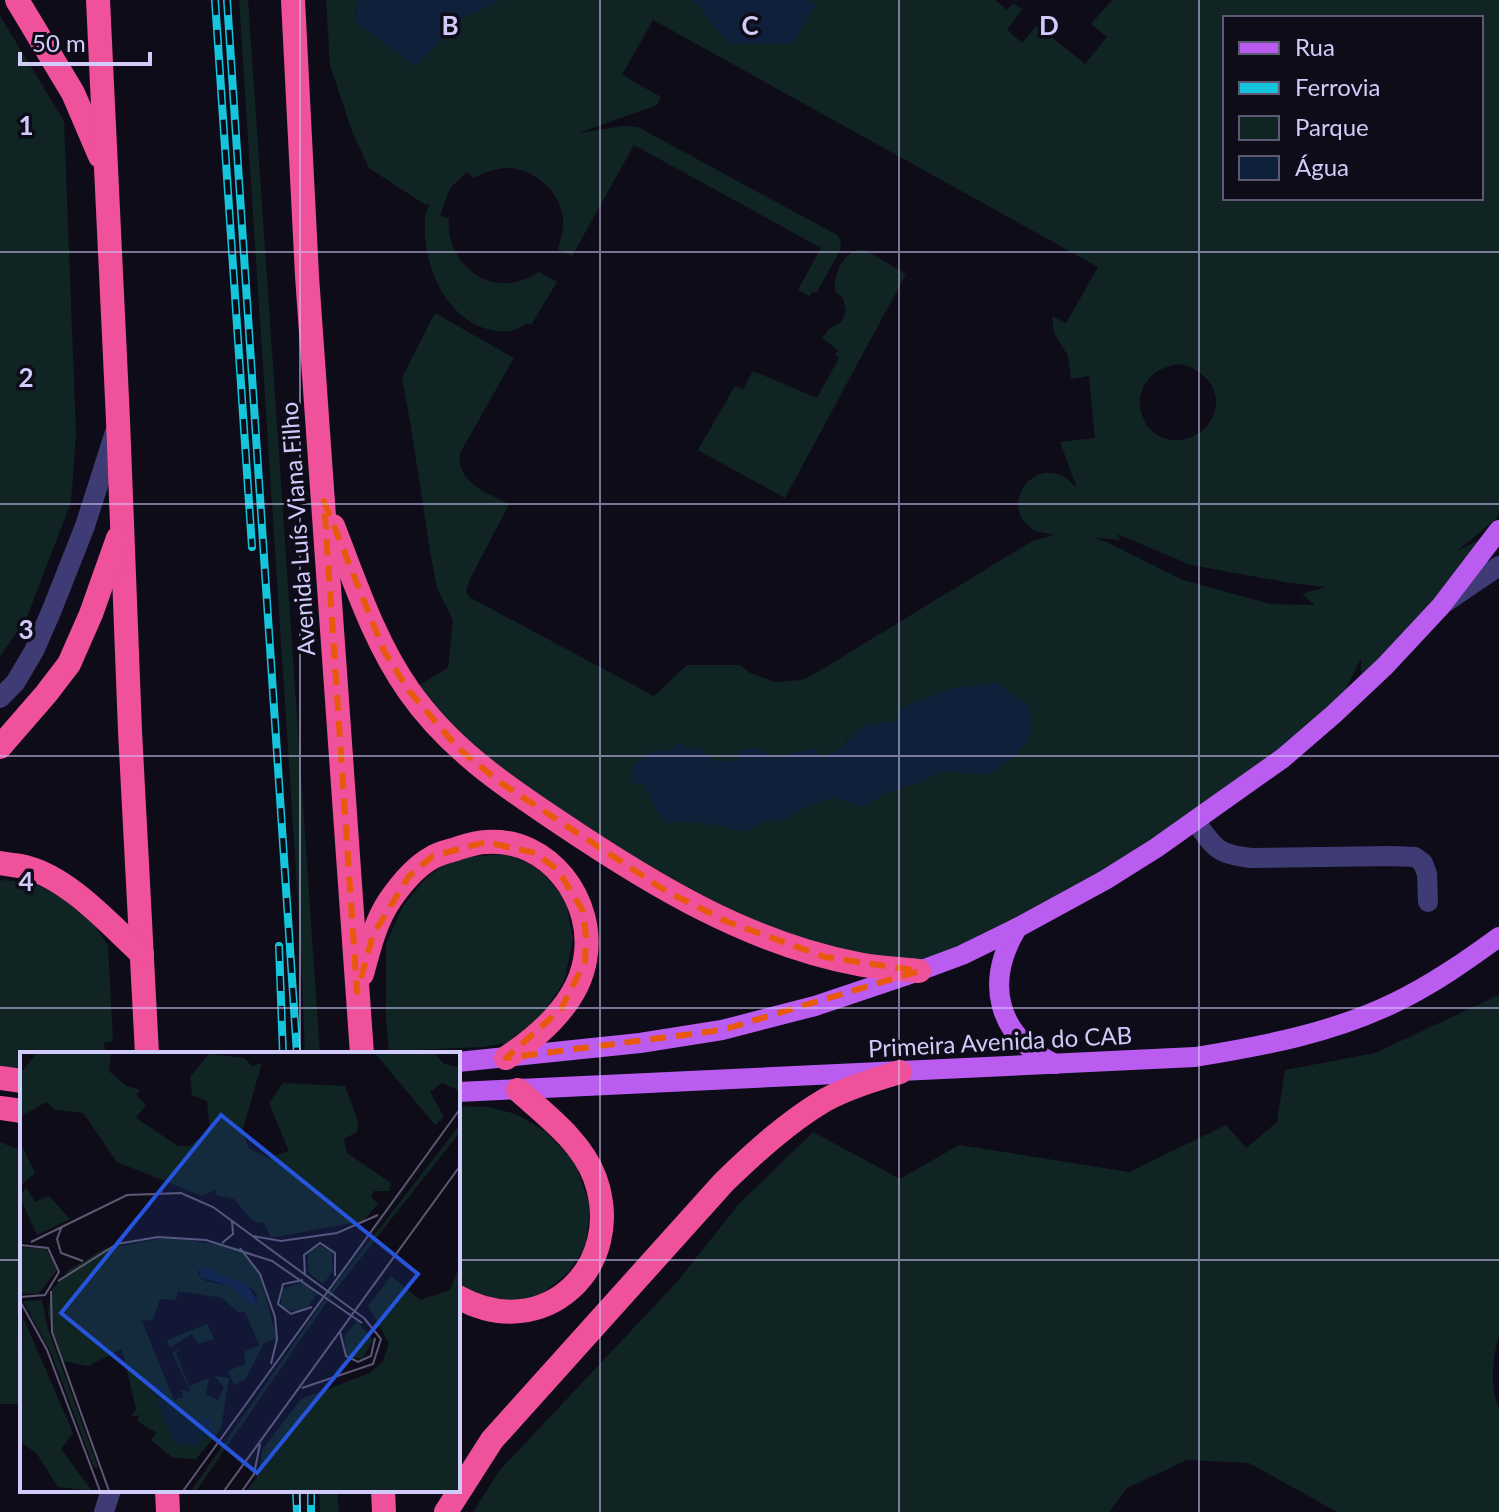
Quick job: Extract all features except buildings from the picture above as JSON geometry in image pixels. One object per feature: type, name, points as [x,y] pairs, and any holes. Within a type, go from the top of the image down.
[{"type":"highway","points":[[17,0],[73,93],[107,172]]},
{"type":"highway","points":[[98,0],[147,1052]]},
{"type":"highway","name":"Avenida Luís Viana Filho","points":[[293,0],[307,276],[362,1052]]},
{"type":"highway","points":[[324,501],[384,651],[409,691],[459,749],[501,783],[666,891],[728,922],[825,957],[861,965],[919,971]]},
{"type":"highway","points":[[0,747],[69,664],[122,528]]},
{"type":"highway","points":[[357,992],[373,935],[389,902],[409,876],[433,856],[486,842],[510,843],[535,853],[558,870],[583,911],[585,962],[576,986],[561,1009],[541,1032],[506,1058]]},
{"type":"highway","points":[[0,863],[27,867],[52,878],[85,902],[142,954]]},
{"type":"highway","points":[[460,1490],[492,1440],[724,1182],[779,1133],[825,1101],[856,1085],[900,1072]]},
{"type":"highway","points":[[0,1078],[20,1081]]},
{"type":"highway","points":[[460,1298],[504,1313],[525,1312],[548,1304],[568,1292],[584,1275],[601,1233],[601,1205],[586,1158],[563,1131],[518,1090]]},
{"type":"highway","points":[[0,1108],[20,1111]]},
{"type":"highway","points":[[167,1492],[168,1512]]},
{"type":"highway","points":[[383,1492],[384,1512]]},
{"type":"highway","points":[[446,1512],[459,1492]]},
{"type":"main road","points":[[465,1061],[640,1043],[722,1030],[815,1006],[919,971],[962,955],[1017,928],[1105,880],[1283,758],[1385,666],[1441,606],[1499,530]]},
{"type":"main road","points":[[1017,928],[1006,946],[1000,966],[998,987],[1002,1007],[1010,1026],[1022,1042],[1038,1056],[1057,1065]]},
{"type":"main road","name":"Primeira Avenida do CAB","points":[[467,1092],[1195,1057],[1264,1046],[1337,1025],[1394,1003],[1456,969],[1499,937]]},
{"type":"lane","points":[[0,698],[15,683],[34,651],[51,612],[85,526],[118,420]]},
{"type":"lane","points":[[1441,606],[1499,566]]},
{"type":"lane","points":[[1195,821],[1215,848],[1239,857],[1415,857],[1423,863],[1427,874],[1428,902]]},
{"type":"lane","points":[[104,1512],[110,1492]]},
{"type":"highlighted area","points":[[324,501],[384,651],[409,691],[459,749],[501,783],[666,891],[728,922],[825,957],[919,971],[722,1030],[506,1058],[561,1009],[585,962],[586,937],[583,911],[558,870],[535,853],[486,842],[433,856],[409,876],[373,935],[357,992]]},
{"type":"green space","points":[[239,0],[248,0],[320,1052],[305,1052],[300,932]]},
{"type":"green space","points":[[326,0],[359,0],[354,21],[415,66],[464,17],[500,0],[690,0],[815,4],[807,0],[995,0],[1007,10],[1013,3],[1022,9],[1007,30],[1022,43],[1037,25],[1085,64],[1107,37],[1091,24],[1112,0],[1499,0],[1499,514],[1457,551],[1499,530],[1361,689],[1361,658],[1334,714],[1195,821],[919,971],[825,957],[567,828],[409,691],[448,668],[453,620],[437,588],[402,378],[435,313],[514,358],[460,453],[460,463],[468,479],[509,504],[469,581],[466,590],[469,597],[654,696],[687,665],[740,665],[750,673],[775,682],[801,680],[1034,540],[1055,535],[1034,530],[1022,519],[1019,499],[1023,488],[1039,475],[1050,473],[1062,476],[1077,488],[1060,442],[1095,438],[1089,376],[1071,379],[1068,356],[1054,333],[1052,316],[1066,323],[1098,267],[653,20],[622,75],[661,97],[657,105],[579,133],[623,126],[638,127],[837,235],[841,249],[817,292],[809,296],[798,290],[821,248],[634,145],[572,256],[558,249],[563,221],[561,208],[545,184],[520,170],[505,168],[473,178],[467,172],[450,188],[440,216],[449,218],[452,243],[464,265],[496,283],[521,280],[539,272],[557,282],[531,325],[527,323],[516,329],[498,331],[481,327],[454,308],[429,262],[425,218],[430,204],[424,204],[369,168],[353,134],[330,65]],"holes":[[[1180,364],[1199,372],[1206,379],[1212,386],[1216,404],[1206,427],[1182,440],[1165,438],[1153,431],[1144,420],[1140,406],[1141,392],[1148,380],[1161,369]],[[1117,534],[1191,565],[1325,587],[1302,594],[1315,605],[1270,604],[1183,580],[1093,538],[1121,540]],[[998,682],[1012,696],[988,775],[944,771],[884,794],[863,807],[834,797],[811,804],[785,819],[765,822],[743,832],[705,823],[666,823],[643,784],[700,748],[710,760],[721,763],[789,755],[822,758],[837,751],[848,740],[896,721],[902,708]]]},
{"type":"green space","points":[[0,16],[64,121],[76,434],[71,502],[27,617],[0,657]]},
{"type":"green space","points":[[858,250],[865,250],[906,274],[785,498],[698,450],[735,386],[743,390],[753,371],[817,398],[839,358],[835,355],[838,350],[822,338],[830,328],[841,322],[846,311],[843,298],[835,291],[836,278],[840,266]]},
{"type":"green space","points":[[508,854],[543,873],[566,901],[573,939],[564,982],[540,1018],[506,1043],[389,1051],[386,944],[403,906],[426,878],[444,865],[467,857]]},
{"type":"green space","points":[[0,880],[29,882],[66,897],[93,923],[108,946],[113,1041],[104,1043],[105,1052],[20,1052],[20,1071],[0,1066]]},
{"type":"green space","points":[[1499,995],[1499,1335],[1493,1372],[1499,1408],[1499,1512],[1337,1512],[1249,1463],[1187,1460],[1127,1488],[1109,1512],[473,1512],[499,1471],[676,1283],[739,1204],[813,1132],[900,1179],[959,1145],[1129,1172],[1226,1125],[1246,1148],[1277,1122],[1285,1070],[1375,1053]]},
{"type":"green space","points":[[460,1106],[489,1107],[516,1114],[546,1132],[576,1164],[590,1207],[586,1246],[569,1272],[540,1296],[510,1302],[478,1296],[460,1288]]},
{"type":"green space","points":[[0,1142],[20,1150],[20,1404],[0,1404]]},
{"type":"green space","points":[[319,1492],[337,1492],[339,1512],[320,1512]]},
{"type":"water","points":[[359,0],[500,0],[464,17],[415,66],[354,21]]},
{"type":"water","points":[[690,0],[807,0],[816,4],[792,44],[729,44],[695,2]]},
{"type":"water","points":[[998,682],[1012,696],[1029,704],[1031,732],[1023,747],[987,775],[944,771],[884,794],[863,807],[834,797],[811,804],[785,819],[765,822],[743,832],[705,823],[666,823],[643,784],[630,783],[634,765],[653,750],[668,751],[679,743],[690,749],[700,748],[712,759],[720,761],[736,760],[741,750],[758,748],[775,758],[814,748],[822,757],[837,751],[865,725],[896,721],[901,708],[951,689]]},
{"type":"railway","points":[[215,0],[252,547]]},
{"type":"railway","points":[[227,0],[297,1052]]},
{"type":"railway","points":[[279,946],[283,1052]]},
{"type":"railway","points":[[296,1492],[297,1512]]},
{"type":"railway","points":[[311,1492],[311,1512]]}]
